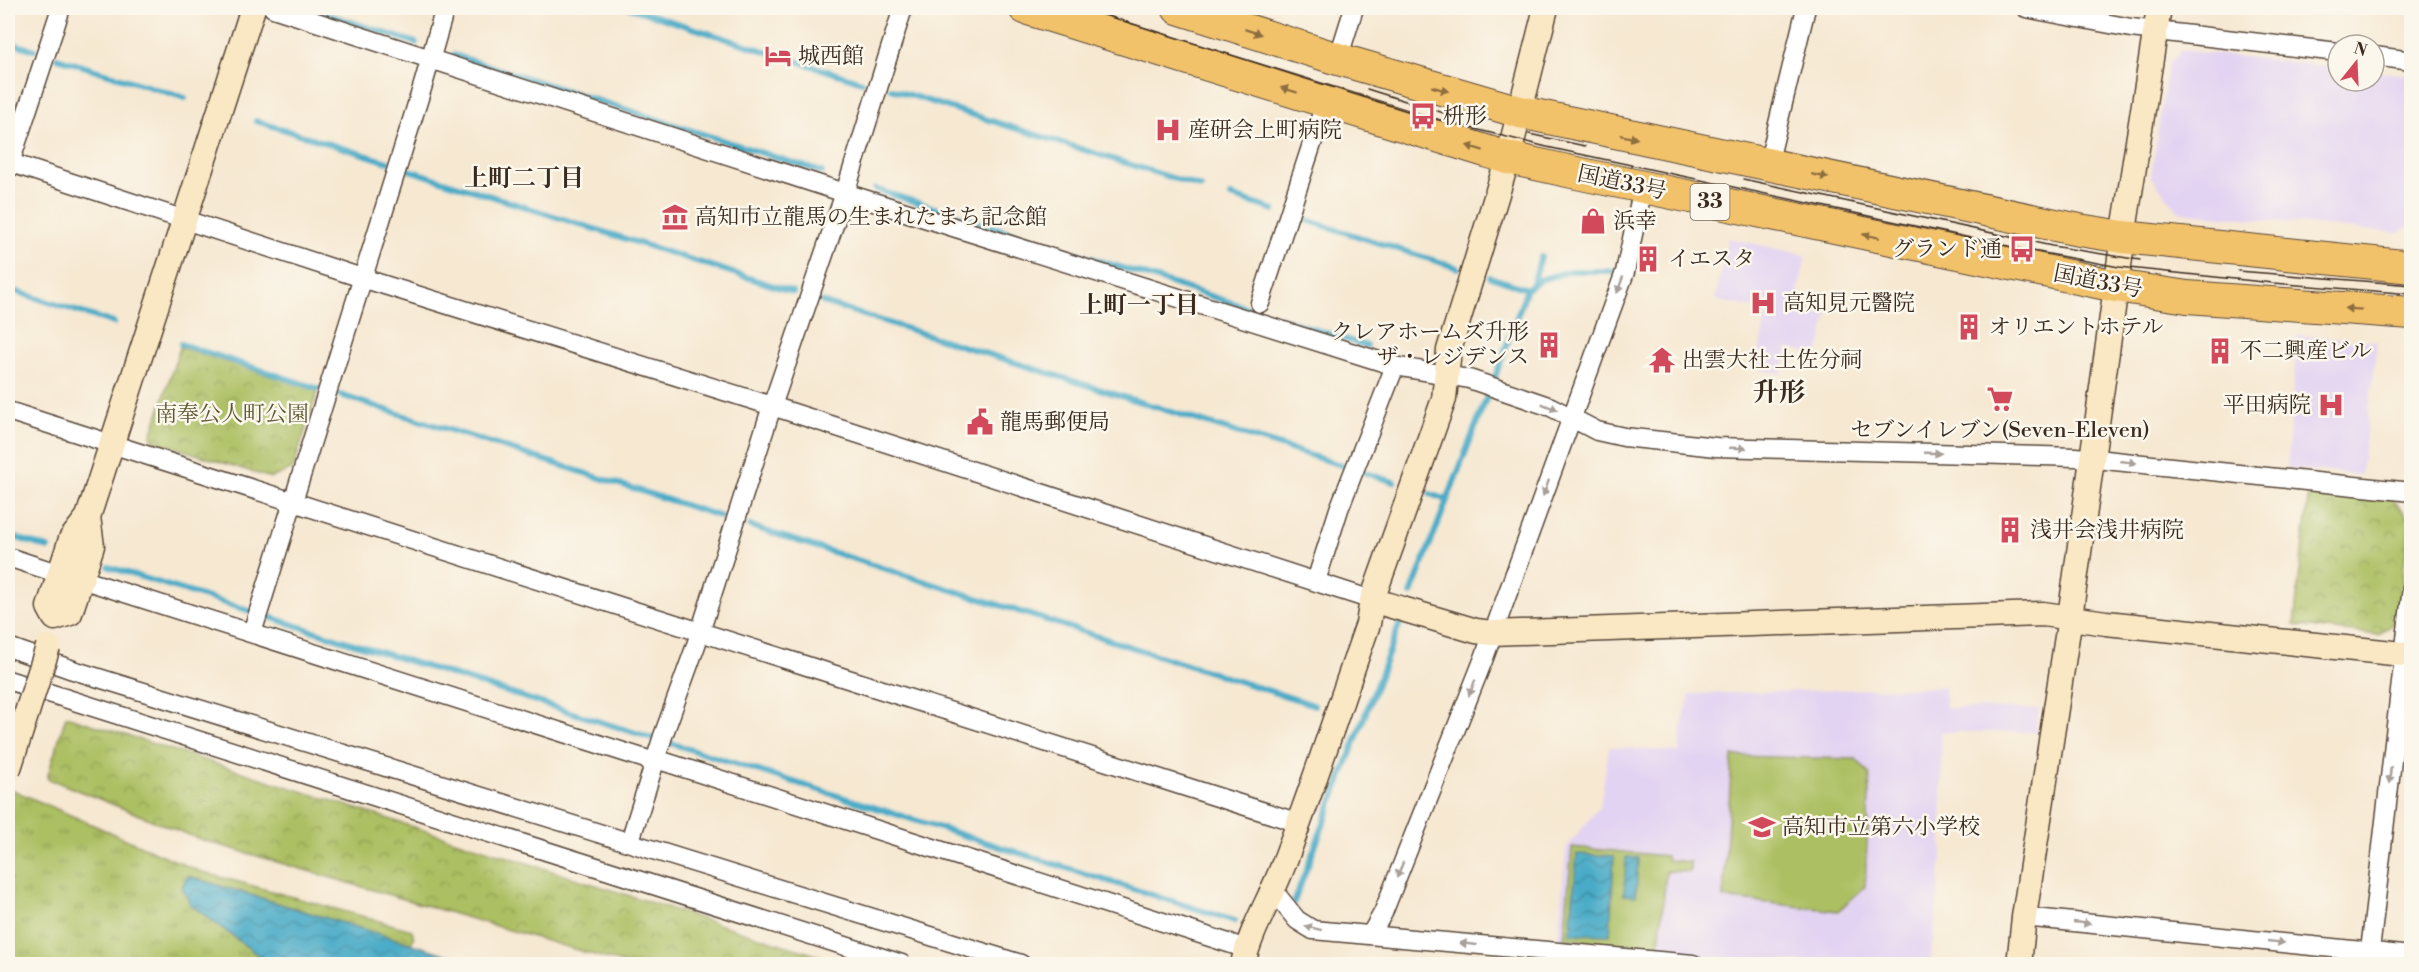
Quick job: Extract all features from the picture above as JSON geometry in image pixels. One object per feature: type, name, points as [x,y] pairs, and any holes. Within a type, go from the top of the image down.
[{"type":"highway","name":"国道33号","points":[[1025,8],[1508,158],[1643,188],[2116,286],[2187,297],[2412,313]]},
{"type":"highway","name":"国道33号","points":[[1178,8],[1338,59],[1520,112],[2061,227],[2123,237],[2412,267]]},
{"type":"street","points":[[62,8],[8,164],[185,218],[362,278],[772,406],[1476,632],[2031,615],[2070,617],[2407,655]]},
{"type":"street","points":[[8,771],[48,647],[55,618],[70,613],[70,576],[92,546],[88,517],[253,8]]},
{"type":"street","points":[[273,8],[845,193],[1395,366],[1469,379],[1551,407],[1597,431],[1716,447],[2091,459],[2412,492]]},
{"type":"street","points":[[252,633],[445,8]]},
{"type":"street","points":[[630,842],[701,631],[772,406],[845,193],[903,8]]},
{"type":"street","points":[[1338,59],[1353,8]]},
{"type":"street","points":[[8,557],[656,760],[1245,957],[1272,889],[1280,875],[1299,823],[1368,624],[1372,600],[1444,399],[1449,350],[1508,158],[1546,8]]},
{"type":"street","points":[[1768,165],[1806,8]]},
{"type":"street","points":[[2026,8],[2157,19],[2326,50]]},
{"type":"street","points":[[2019,964],[2123,237],[2157,19]]},
{"type":"street","points":[[2386,58],[2412,61]]},
{"type":"street","points":[[1260,303],[1326,101]]},
{"type":"street","points":[[1371,934],[1383,913],[1484,658],[1573,418],[1625,272],[1643,188]]},
{"type":"street","points":[[1316,581],[1339,509],[1395,366]]},
{"type":"street","points":[[8,411],[111,446],[701,631],[1299,823]]},
{"type":"street","points":[[2370,951],[2407,655],[2412,587]]},
{"type":"street","points":[[8,647],[73,670],[1021,964]]},
{"type":"street","points":[[8,680],[902,964]]},
{"type":"street","points":[[1272,889],[1285,908],[1305,927],[1313,930],[1693,964]]},
{"type":"street","points":[[2024,917],[2412,956]]},
{"type":"shaded area","points":[[2181,50],[2326,66],[2326,93],[2386,93],[2386,72],[2411,75],[2411,224],[2399,233],[2179,212],[2151,177],[2168,64]]},
{"type":"shaded area","name":"高知見元醫院","points":[[1728,238],[1806,255],[1795,306],[1828,313],[1818,355],[1788,348],[1782,374],[1756,369],[1767,311],[1715,300]]},
{"type":"shaded area","name":"平田病院","points":[[2297,335],[2377,342],[2361,475],[2287,468]]},
{"type":"shaded area","name":"高知市立第六小学校","points":[[1944,687],[1946,708],[2039,709],[2035,732],[1941,732],[1942,858],[1930,964],[1833,964],[1557,947],[1566,848],[1600,806],[1609,747],[1679,752],[1682,725],[1690,694]]},
{"type":"green space","name":"南奉公人町公園","points":[[180,347],[318,391],[293,469],[271,478],[155,441],[151,436]]},
{"type":"green space","points":[[2309,490],[2392,498],[2410,520],[2397,620],[2378,635],[2294,625]]},
{"type":"green space","points":[[66,716],[844,964],[625,964],[199,839],[47,778]]},
{"type":"green space","points":[[1732,756],[1856,759],[1870,774],[1865,887],[1838,911],[1723,898]]},
{"type":"green space","points":[[8,788],[199,871],[412,930],[414,938],[410,944],[188,876],[190,904],[270,964],[19,964],[8,958]]},
{"type":"green space","points":[[1572,847],[1666,856],[1667,860],[1690,862],[1690,872],[1666,871],[1659,948],[1564,939]]},
{"type":"water","points":[[1577,854],[1614,856],[1610,935],[1570,934]]},
{"type":"water","points":[[1626,857],[1638,858],[1636,896],[1624,895]]},
{"type":"water","points":[[188,876],[478,964],[270,964],[190,904],[182,887]]},
{"type":"waterway","points":[[308,8],[416,43]]},
{"type":"waterway","points":[[630,8],[862,82]]},
{"type":"waterway","points":[[8,42],[34,50]]},
{"type":"waterway","points":[[454,55],[822,172]]},
{"type":"waterway","points":[[57,58],[185,98]]},
{"type":"waterway","points":[[891,89],[1201,187]]},
{"type":"waterway","points":[[256,121],[388,162]]},
{"type":"waterway","points":[[409,170],[793,292]]},
{"type":"waterway","points":[[875,189],[1367,346]]},
{"type":"waterway","points":[[1231,196],[1274,210]]},
{"type":"waterway","points":[[1303,219],[1458,268]]},
{"type":"waterway","points":[[1533,284],[1541,257]]},
{"type":"waterway","points":[[1495,377],[1527,289],[1542,279],[1571,271],[1615,271]]},
{"type":"waterway","points":[[1490,277],[1527,289]]},
{"type":"waterway","points":[[8,289],[114,323]]},
{"type":"waterway","points":[[822,302],[1347,467]]},
{"type":"waterway","points":[[181,344],[319,389]]},
{"type":"waterway","points":[[1411,594],[1488,394]]},
{"type":"waterway","points":[[340,395],[722,517]]},
{"type":"waterway","points":[[1363,472],[1394,482]]},
{"type":"waterway","points":[[1430,494],[1447,500]]},
{"type":"waterway","points":[[750,526],[1314,705]]},
{"type":"waterway","points":[[8,535],[48,548]]},
{"type":"waterway","points":[[109,567],[253,612]]},
{"type":"waterway","points":[[263,615],[655,739]]},
{"type":"waterway","points":[[1294,902],[1400,623]]},
{"type":"waterway","points":[[670,743],[1235,921]]},
{"type":"tram line","points":[[1083,8],[1423,116],[1547,147],[2022,249],[2119,267],[2273,283],[2412,294]]},
{"type":"tram line","points":[[1367,89],[1447,114]]},
{"type":"tram line","points":[[1529,134],[1585,146]]},
{"type":"tram line","points":[[1743,179],[2052,246],[2140,260]]},
{"type":"tram line","points":[[2238,271],[2412,285]]},
{"type":"place","name":"城西館","points":[[778,56]]},
{"type":"place","name":"枡形","points":[[1423,116]]},
{"type":"place","name":"産研会上町病院","points":[[1168,130]]},
{"type":"place","name":"高知市立龍馬の生まれたまち記念館","points":[[675,217]]},
{"type":"place","name":"浜幸","points":[[1593,221]]},
{"type":"place","name":"グランド通","points":[[2022,249]]},
{"type":"place","name":"イエスタ","points":[[1648,259]]},
{"type":"place","name":"高知見元醫院","points":[[1763,303]]},
{"type":"place","name":"オリエントホテル","points":[[1969,327]]},
{"type":"place","name":"クレアホームズ升形 ザ・レジデンス","points":[[1549,345]]},
{"type":"place","name":"不二興産ビル","points":[[2220,351]]},
{"type":"place","name":"出雲大社 土佐分祠","points":[[1662,360]]},
{"type":"place","name":"セブンイレブン(Seven-Eleven)","points":[[2000,399]]},
{"type":"place","name":"平田病院","points":[[2331,405]]},
{"type":"place","name":"龍馬郵便局","points":[[980,422]]},
{"type":"place","name":"浅井会浅井病院","points":[[2010,530]]},
{"type":"place","name":"高知市立第六小学校","points":[[1762,827]]},
{"type":"district","name":"上町二丁目","points":[[524,179]]},
{"type":"district","name":"上町一丁目","points":[[1139,306]]},
{"type":"district","name":"升形","points":[[1779,393]]}]
